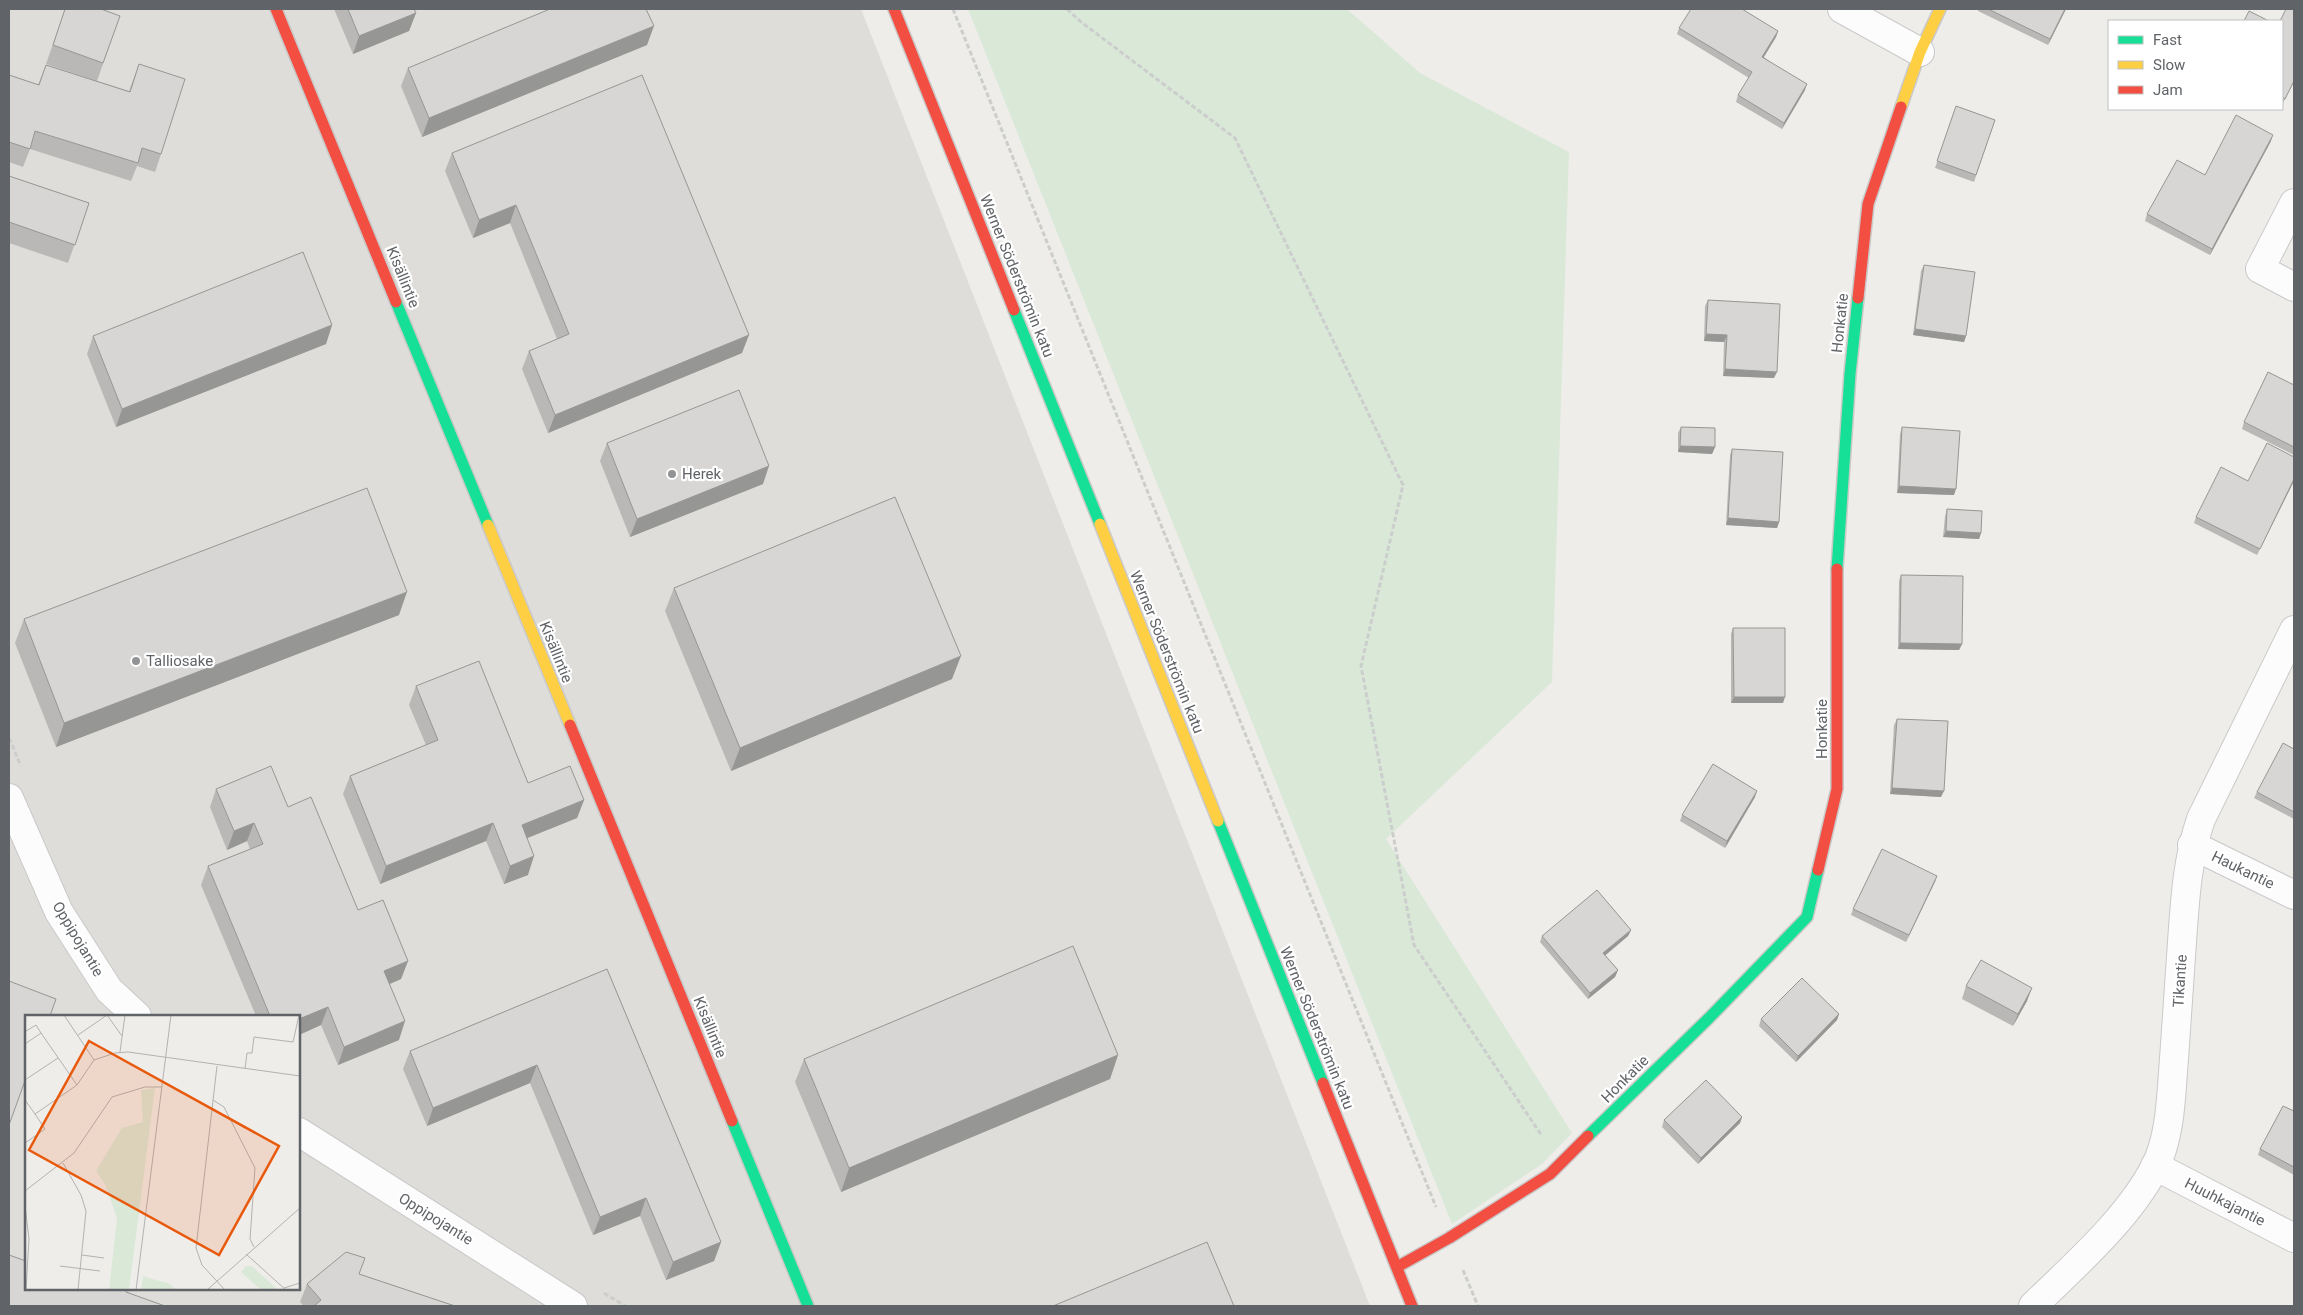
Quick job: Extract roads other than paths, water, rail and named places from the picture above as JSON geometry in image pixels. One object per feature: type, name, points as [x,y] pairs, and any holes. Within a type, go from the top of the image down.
[{"type":"street","name":"Kisällintie","points":[[276,9],[808,1306]]},
{"type":"street","name":"Werner Söderströmin katu","points":[[894,9],[1412,1306]]},
{"type":"street","points":[[1842,9],[1920,52]]},
{"type":"street","name":"Honkatie","points":[[1397,1267],[1449,1238],[1550,1174],[1709,1018],[1807,917],[1837,789],[1837,564],[1850,374],[1868,204],[1920,52],[1940,9]]},
{"type":"street","points":[[2294,203],[2260,269],[2294,287]]},
{"type":"street","name":"Tikantie","points":[[2033,1306],[2110,1227],[2136,1195],[2155,1166],[2166,1133],[2172,1093],[2187,881],[2192,845],[2201,819],[2294,630]]},
{"type":"street","name":"Oppipojantie","points":[[9,798],[59,912],[109,990],[135,1015]]},
{"type":"street","name":"Haukantie","points":[[2192,845],[2294,895]]},
{"type":"street","name":"Oppipojantie","points":[[300,1133],[573,1306]]},
{"type":"street","name":"Huuhkajantie","points":[[2155,1166],[2294,1238]]},
{"type":"place","name":"Herek","points":[[672,474]]},
{"type":"place","name":"Talliosake","points":[[136,661]]}]
